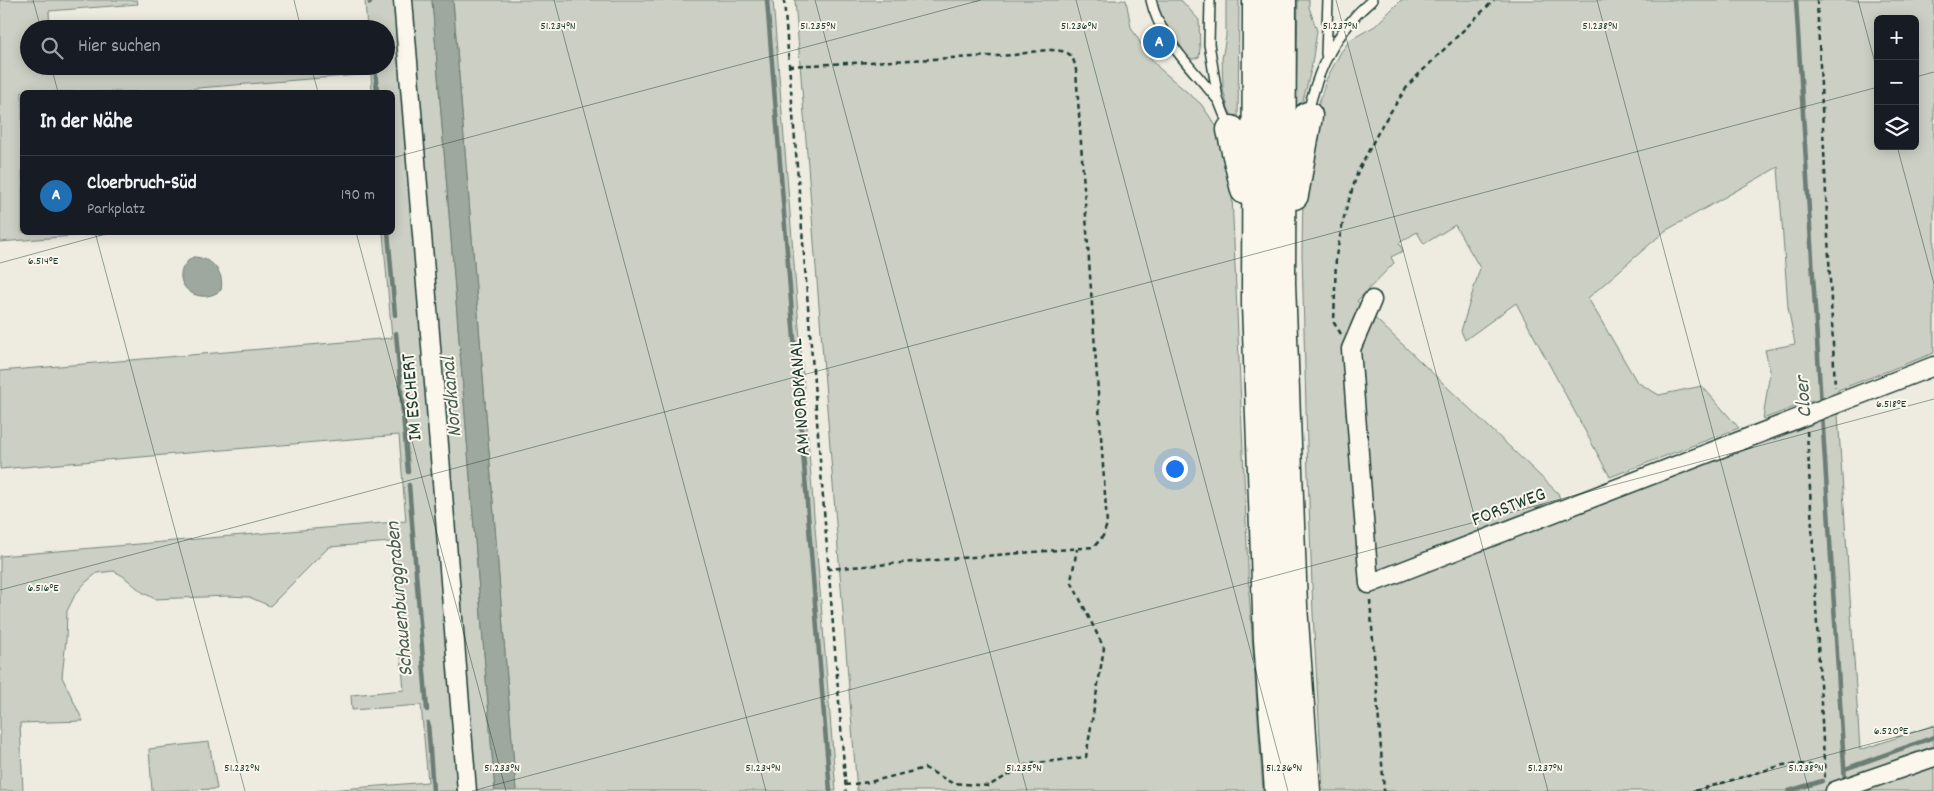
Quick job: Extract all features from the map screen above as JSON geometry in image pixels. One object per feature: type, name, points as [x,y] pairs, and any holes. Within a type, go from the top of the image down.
[{"type":"highway","points":[[1256,0],[1256,304],[1268,640],[1279,791]]},
{"type":"highway","points":[[1282,0],[1281,283],[1293,606],[1306,791]]},
{"type":"highway","points":[[1281,283],[1308,116]]},
{"type":"highway","points":[[1231,130],[1240,164],[1247,203],[1256,304]]},
{"type":"street","name":"IM ESCHERT","points":[[403,0],[467,791]]},
{"type":"street","points":[[1369,584],[1351,349],[1372,300]]},
{"type":"street","name":"FORSTWEG","points":[[1369,584],[1934,366]]},
{"type":"street","points":[[1830,786],[1860,783],[1934,756]]},
{"type":"lane","points":[[1151,0],[1153,9],[1164,32],[1218,99]]},
{"type":"lane","points":[[1210,0],[1209,44],[1218,99],[1231,130]]},
{"type":"lane","points":[[1308,116],[1313,91],[1326,54],[1328,0]]},
{"type":"lane","points":[[1326,54],[1353,18],[1372,0]]},
{"type":"path","name":"AM NORDKANAL","points":[[784,0],[846,791]]},
{"type":"path","points":[[1351,349],[1334,323],[1336,256],[1345,213],[1358,170],[1382,125],[1409,84],[1494,0]]},
{"type":"path","points":[[1818,0],[1834,405]]},
{"type":"path","points":[[789,66],[1014,55],[1048,50],[1060,51],[1070,55],[1074,63],[1106,524],[1103,536],[1094,547],[828,569]]},
{"type":"path","points":[[1809,414],[1824,773],[1830,786]]},
{"type":"path","points":[[845,785],[870,782],[925,768],[952,783],[988,786],[1029,764],[1086,758],[1104,648],[1071,581],[1077,549]]},
{"type":"path","points":[[1369,584],[1384,791]]},
{"type":"path","points":[[1695,791],[1783,765],[1808,764],[1824,773]]},
{"type":"shaded area","points":[[0,0],[137,0],[138,4],[49,11],[50,20],[20,20],[20,75],[359,75],[186,90],[20,90],[20,235],[86,235],[0,242]]},
{"type":"shaded area","points":[[365,0],[395,0],[460,791],[317,791],[428,782],[421,705],[352,710],[351,695],[404,690],[391,542],[329,547],[270,606],[249,597],[155,599],[142,592],[114,571],[97,573],[75,595],[67,611],[62,677],[83,721],[20,723],[23,791],[0,791],[0,556],[406,521],[399,435],[0,469],[0,371],[392,338],[383,235],[395,235],[395,90],[372,90],[371,75],[395,75],[395,20],[366,20]]},
{"type":"shaded area","points":[[412,0],[432,0],[495,791],[476,791]]},
{"type":"shaded area","points":[[432,0],[453,0],[516,791],[495,791]]},
{"type":"shaded area","points":[[453,0],[773,0],[836,791],[516,791]]},
{"type":"shaded area","points":[[795,0],[1126,0],[1131,27],[1145,51],[1159,68],[1201,104],[1221,133],[1231,172],[1249,592],[1263,791],[857,791]]},
{"type":"shaded area","points":[[1157,0],[1181,0],[1199,20],[1199,57],[1193,59],[1188,57],[1160,15]]},
{"type":"shaded area","points":[[1226,0],[1239,0],[1238,129],[1228,108],[1223,89],[1222,59],[1226,36]]},
{"type":"shaded area","points":[[1298,0],[1309,0],[1309,7],[1317,31],[1311,70],[1300,112],[1296,110]]},
{"type":"shaded area","points":[[1401,0],[1934,0],[1934,353],[1838,390],[1838,415],[1860,750],[1934,725],[1934,746],[1862,772],[1863,789],[1934,764],[1934,791],[1323,791],[1313,614],[1307,446],[1302,254],[1303,190],[1314,118],[1327,78],[1350,40],[1375,26]],"holes":[[[1778,167],[1788,307],[1795,344],[1765,350],[1770,371],[1763,419],[1813,400],[1813,424],[1566,518],[1558,493],[1357,301],[1394,263],[1391,257],[1403,251],[1399,243],[1417,232],[1424,244],[1455,225],[1480,268],[1461,331],[1465,340],[1516,303],[1610,477],[1739,428],[1702,386],[1659,395],[1637,382],[1588,298],[1665,231]]]},
{"type":"shaded area","points":[[193,257],[206,260],[215,267],[221,277],[221,290],[211,295],[201,296],[193,294],[186,288],[182,282],[181,273],[185,265]]},
{"type":"shaded area","points":[[209,742],[217,789],[152,791],[149,749]]},
{"type":"waterway","points":[[767,0],[830,791]]},
{"type":"waterway","name":"Cloer","points":[[1796,0],[1821,405]]},
{"type":"waterway","name":"Schauenburggraben","points":[[376,75],[377,90]]},
{"type":"waterway","name":"Schauenburggraben","points":[[388,235],[395,315]]},
{"type":"waterway","name":"Schauenburggraben","points":[[396,333],[408,472]]},
{"type":"waterway","name":"Cloer","points":[[1822,413],[1845,782]]},
{"type":"waterway","name":"Schauenburggraben","points":[[409,485],[427,710]]},
{"type":"waterway","name":"Schauenburggraben","points":[[428,723],[433,791]]},
{"type":"waterway","points":[[1845,769],[1934,737]]},
{"type":"waterway","points":[[1789,791],[1822,781]]},
{"type":"place","name":"Cloerbruch-Süd","points":[[1159,42]]},
{"type":"water label","name":"Nordkanal","points":[[453,397]]}]
